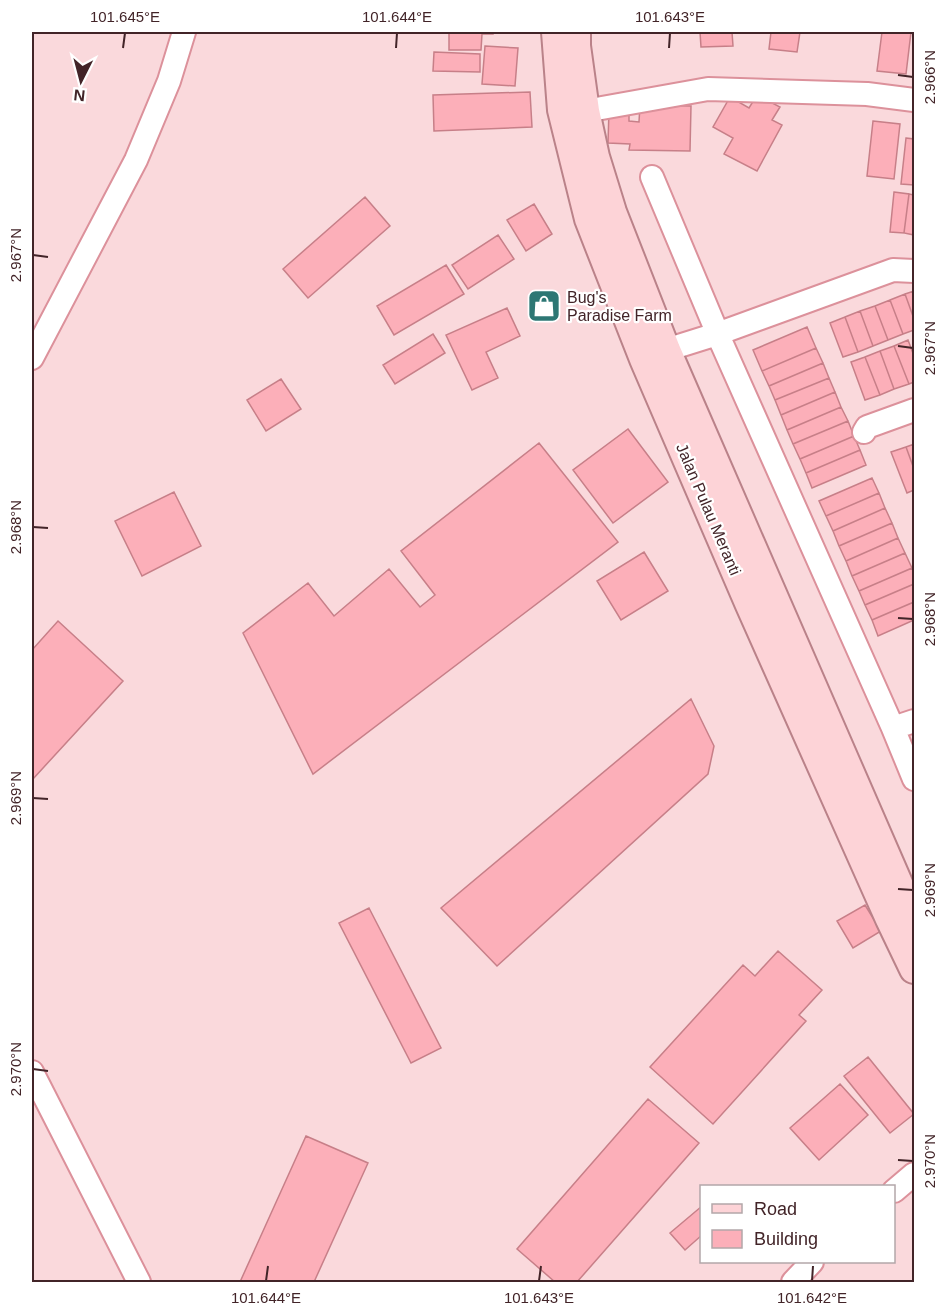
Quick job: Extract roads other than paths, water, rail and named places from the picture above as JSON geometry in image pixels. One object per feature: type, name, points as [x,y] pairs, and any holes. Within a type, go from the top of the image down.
[{"type":"main road","name":"Jalan Pulau Meranti","points":[[556,32],[562,110],[593,230],[644,359],[754,615],[890,919],[915,969]]},
{"type":"main road","name":"Jalan Pulau Meranti","points":[[576,32],[585,111],[595,157],[612,212],[666,350],[913,912]]},
{"type":"street","points":[[32,358],[136,160],[169,81],[184,32]]},
{"type":"street","points":[[585,111],[708,88],[867,94],[915,100]]},
{"type":"street","points":[[652,177],[717,334],[915,779]]},
{"type":"street","points":[[666,350],[717,334],[893,270],[915,271]]},
{"type":"street","points":[[864,432],[867,428],[915,410]]},
{"type":"street","points":[[893,729],[915,721]]},
{"type":"street","points":[[32,1072],[139,1282]]},
{"type":"street","points":[[895,1190],[915,1174]]},
{"type":"street","points":[[792,1282],[811,1263]]},
{"type":"place","name":"Bug's Paradise Farm","points":[[544,306]]}]
